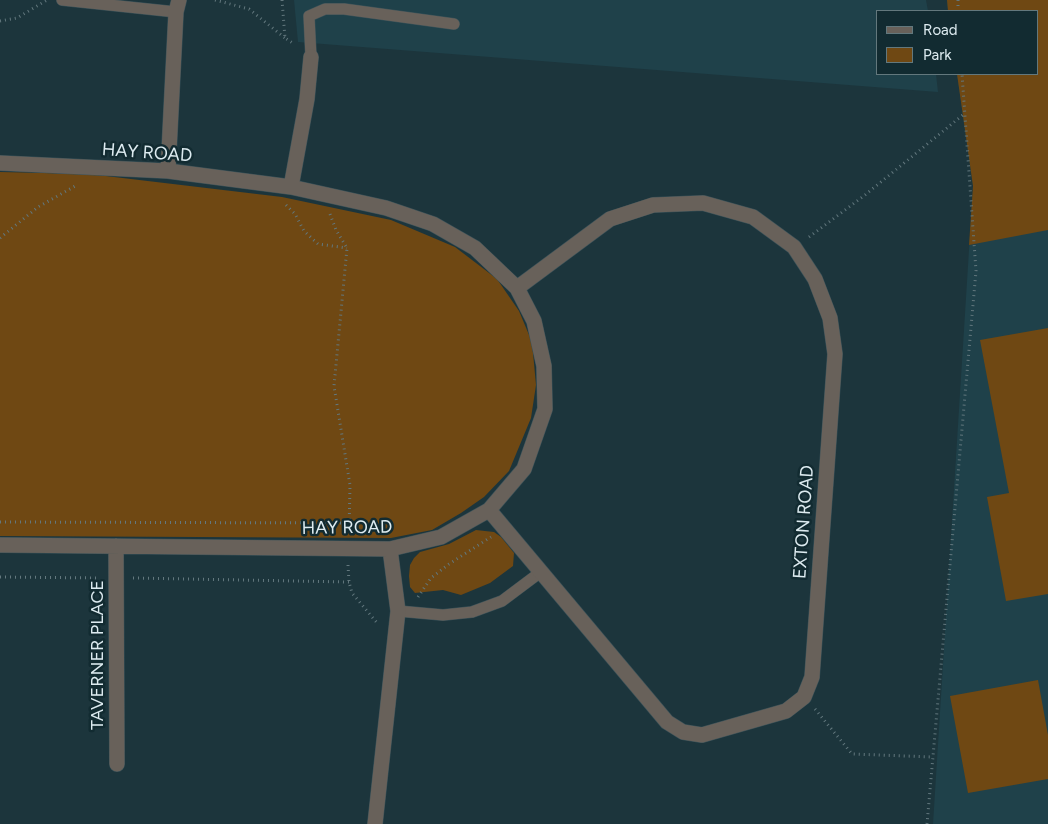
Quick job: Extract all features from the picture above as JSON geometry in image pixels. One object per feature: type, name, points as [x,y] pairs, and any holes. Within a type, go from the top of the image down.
[{"type":"street","points":[[168,171],[178,6]]},
{"type":"street","points":[[291,188],[308,99],[311,57]]},
{"type":"street","name":"HAY ROAD","points":[[0,162],[168,171],[291,188],[386,208],[433,224],[475,248],[517,288],[534,322],[544,366],[545,409],[524,469],[489,510],[441,537],[390,549],[0,545]]},
{"type":"street","name":"EXTON ROAD","points":[[517,288],[610,219],[653,206],[703,203],[753,217],[794,248],[815,279],[830,318],[835,354],[812,677],[804,697]]},
{"type":"street","points":[[489,510],[667,722],[683,732],[702,735],[711,733],[786,711],[804,697]]},
{"type":"street","name":"TAVERNER PLACE","points":[[116,546],[117,764]]},
{"type":"street","points":[[375,824],[398,611],[390,549]]},
{"type":"lane","points":[[62,0],[178,6]]},
{"type":"lane","points":[[311,57],[309,16],[325,9],[344,9],[454,24]]},
{"type":"lane","points":[[398,611],[442,615],[472,612],[502,601],[542,571]]},
{"type":"path","points":[[0,21],[17,18],[48,0]]},
{"type":"path","points":[[215,0],[249,9],[311,57]]},
{"type":"path","points":[[282,0],[285,38]]},
{"type":"path","points":[[927,824],[976,271],[962,75]]},
{"type":"path","points":[[794,248],[865,195],[964,114]]},
{"type":"path","points":[[0,238],[38,207],[82,183]]},
{"type":"path","points":[[331,196],[329,212],[336,230],[347,248],[334,386],[350,485],[349,582],[352,593],[382,628],[396,630]]},
{"type":"path","points":[[277,204],[287,206],[296,214],[304,231],[318,244],[347,248]]},
{"type":"path","points":[[0,522],[349,523]]},
{"type":"path","points":[[414,612],[418,596],[431,578],[504,527]]},
{"type":"path","points":[[0,577],[349,582]]},
{"type":"path","points":[[804,697],[852,754],[934,757]]},
{"type":"shaded area","points":[[294,0],[926,0],[928,10],[876,10],[876,75],[936,75],[938,92],[298,42]]},
{"type":"shaded area","points":[[947,0],[1048,0],[1048,824],[933,824],[973,186],[957,75],[1038,75],[1038,10],[948,10]]},
{"type":"green space","points":[[947,0],[1048,0],[1048,230],[969,245],[973,186],[957,75],[1038,75],[1038,10],[948,10]]},
{"type":"green space","points":[[0,172],[89,174],[282,197],[391,220],[455,247],[497,279],[519,311],[532,342],[536,385],[531,418],[509,471],[484,497],[432,530],[391,538],[0,536]]},
{"type":"green space","points":[[1048,328],[1048,594],[1006,601],[987,497],[1009,493],[980,340]]},
{"type":"green space","points":[[476,530],[494,532],[501,537],[514,553],[513,566],[490,583],[461,595],[443,590],[415,593],[410,587],[409,576],[410,565],[414,558],[420,552],[449,544]]},
{"type":"green space","points":[[1038,680],[1048,735],[1048,779],[968,793],[950,696]]}]
